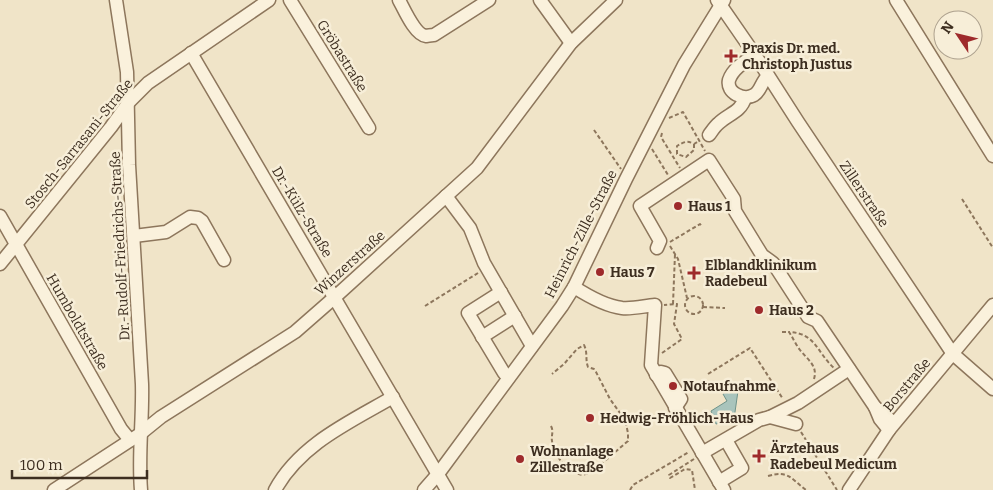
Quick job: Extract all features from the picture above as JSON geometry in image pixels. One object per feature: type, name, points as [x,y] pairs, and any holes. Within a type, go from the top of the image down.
[{"type":"street","name":"Dr.-Rudolf-Friedrichs-Straße","points":[[116,0],[129,102],[129,165],[143,412],[135,437],[142,490]]},
{"type":"street","name":"Stosch-Sarrasani-Straße","points":[[0,264],[129,102],[148,83],[269,0]]},
{"type":"street","name":"Gröbastraße","points":[[290,0],[369,128]]},
{"type":"street","points":[[399,0],[416,29],[420,34],[426,36],[434,35],[489,0]]},
{"type":"street","points":[[540,0],[571,43]]},
{"type":"street","name":"Winzerstraße","points":[[54,490],[135,437],[161,417],[295,332],[477,168],[571,43],[616,0]]},
{"type":"street","points":[[896,0],[993,156]]},
{"type":"street","name":"Zillerstraße","points":[[721,2],[953,354],[993,389]]},
{"type":"street","name":"Heinrich-Zille-Straße","points":[[424,490],[509,378],[562,306],[575,285],[628,174],[684,65],[721,2]]},
{"type":"street","name":"Dr.-Külz-Straße","points":[[191,53],[447,490]]},
{"type":"street","points":[[755,55],[743,63],[730,80],[732,91],[738,96],[745,98],[752,96],[768,76]]},
{"type":"street","points":[[704,138],[720,121],[739,109],[745,98]]},
{"type":"street","points":[[657,248],[660,241],[640,206],[709,160],[734,198],[735,212],[762,254],[773,263],[808,317],[817,321],[845,372],[875,407],[880,419],[892,427]]},
{"type":"street","points":[[446,196],[470,228],[500,292],[532,346]]},
{"type":"street","name":"Humboldtstraße","points":[[0,216],[121,429],[135,437]]},
{"type":"street","points":[[134,236],[160,233],[171,229],[190,217],[198,218],[202,221],[224,260]]},
{"type":"street","points":[[575,285],[597,293],[606,302],[621,308],[655,305],[650,362],[722,486],[742,468],[726,440]]},
{"type":"street","points":[[500,292],[468,313],[504,373],[509,378]]},
{"type":"street","name":"Borstraße","points":[[849,490],[892,427],[993,304]]},
{"type":"street","points":[[482,337],[515,316]]},
{"type":"street","points":[[700,451],[726,440],[759,420],[788,408],[845,372]]},
{"type":"street","points":[[275,490],[290,468],[315,445],[336,430],[394,397]]},
{"type":"street","points":[[770,417],[796,424]]},
{"type":"path","points":[[665,120],[683,112],[704,138],[709,160]]},
{"type":"path","points":[[663,129],[661,138],[685,176]]},
{"type":"path","points":[[594,130],[620,168],[628,174]]},
{"type":"path","points":[[694,144],[704,138]]},
{"type":"path","points":[[646,139],[673,184]]},
{"type":"path","points":[[677,154],[677,146],[684,142],[694,144]]},
{"type":"path","points":[[672,157],[677,154],[686,157],[694,150],[694,144]]},
{"type":"path","points":[[962,199],[993,248]]},
{"type":"path","points":[[687,298],[678,259],[668,242],[700,224],[702,227]]},
{"type":"path","points":[[689,226],[691,230]]},
{"type":"path","points":[[650,362],[682,339],[674,324],[675,253]]},
{"type":"path","points":[[425,306],[487,267]]},
{"type":"path","points":[[694,295],[700,298],[703,306],[698,313],[690,313],[684,303],[687,298],[694,295]]},
{"type":"path","points":[[655,305],[684,303]]},
{"type":"path","points":[[703,306],[725,308]]},
{"type":"path","points":[[782,332],[796,333],[813,341],[827,362],[845,372]]},
{"type":"path","points":[[789,332],[799,349],[812,362],[814,367],[816,374],[808,395]]},
{"type":"path","points":[[551,426],[553,429],[552,443],[557,455],[569,469],[580,474],[586,475],[592,472],[628,442],[626,420],[610,399],[594,369],[588,367],[586,361],[588,352],[584,345],[577,349],[552,374]]},
{"type":"path","points":[[708,374],[750,348],[788,408]]},
{"type":"path","points":[[796,424],[837,490]]},
{"type":"path","points":[[692,470],[685,469],[670,478],[669,475],[688,463],[700,451]]},
{"type":"path","points":[[630,490],[633,485],[642,479],[700,451]]},
{"type":"path","points":[[688,463],[692,470],[695,490]]},
{"type":"path","points":[[768,476],[780,473],[787,474],[806,490]]},
{"type":"water","points":[[735,386],[738,391],[734,419],[716,424],[711,411],[727,401],[723,394]]},
{"type":"place","name":"Praxis Dr. med. Christoph Justus","points":[[731,56]]},
{"type":"place","name":"Haus 1","points":[[678,206]]},
{"type":"place","name":"Haus 7","points":[[600,272]]},
{"type":"place","name":"Elblandklinikum Radebeul","points":[[694,273]]},
{"type":"place","name":"Haus 2","points":[[759,310]]},
{"type":"place","name":"Notaufnahme","points":[[673,386]]},
{"type":"place","name":"Hedwig-Fröhlich-Haus","points":[[590,418]]},
{"type":"place","name":"Ärztehaus Radebeul Medicum","points":[[759,456]]},
{"type":"place","name":"Wohnanlage Zillestraße","points":[[520,459]]}]
